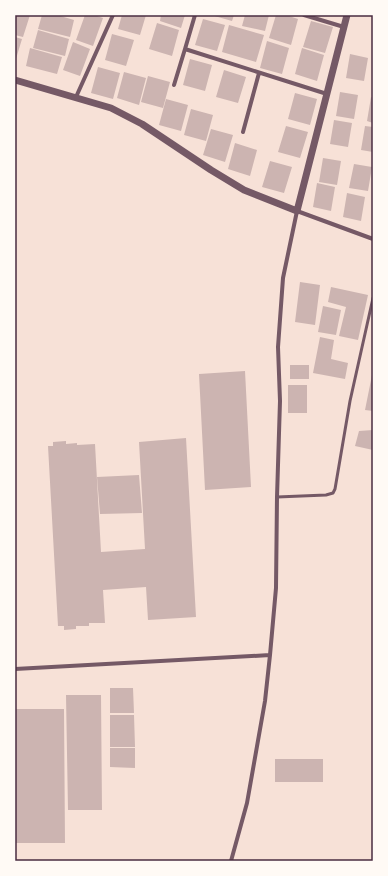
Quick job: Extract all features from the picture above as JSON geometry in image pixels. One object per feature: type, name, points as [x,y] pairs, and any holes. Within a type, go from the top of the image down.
[{"type":"street","points":[[76,97],[113,15]]},
{"type":"street","points":[[174,85],[195,15]]},
{"type":"street","points":[[304,15],[344,27]]},
{"type":"street","points":[[231,861],[247,803],[265,701],[276,588],[280,401],[278,347],[283,278],[297,211],[326,94],[348,15]]},
{"type":"street","points":[[185,49],[326,94]]},
{"type":"street","points":[[243,132],[259,73]]},
{"type":"street","points":[[15,80],[111,108],[142,124],[244,190],[373,239]]},
{"type":"street","points":[[15,669],[270,655]]},
{"type":"lane","points":[[277,497],[326,495],[333,493],[336,489],[350,401],[371,317],[373,298]]},
{"type":"building","points":[[15,15],[30,15],[23,37],[15,35]]},
{"type":"building","points":[[42,15],[57,15],[74,20],[70,37],[38,29]]},
{"type":"building","points":[[85,15],[94,15],[103,18],[93,46],[76,40]]},
{"type":"building","points":[[122,15],[146,15],[140,35],[118,29]]},
{"type":"building","points":[[161,15],[185,15],[181,28],[160,21]]},
{"type":"building","points":[[211,15],[234,15],[232,21]]},
{"type":"building","points":[[245,15],[269,15],[265,31],[242,26]]},
{"type":"building","points":[[276,15],[286,15],[298,19],[291,45],[269,38]]},
{"type":"building","points":[[203,19],[225,25],[217,51],[195,45]]},
{"type":"building","points":[[311,21],[333,27],[325,53],[303,47]]},
{"type":"building","points":[[157,23],[179,30],[172,56],[149,49]]},
{"type":"building","points":[[229,25],[264,35],[256,62],[222,52]]},
{"type":"building","points":[[38,30],[69,39],[65,56],[33,48]]},
{"type":"building","points":[[112,34],[134,40],[126,66],[105,60]]},
{"type":"building","points":[[15,37],[22,39],[15,62]]},
{"type":"building","points":[[267,41],[289,48],[282,74],[260,68]]},
{"type":"building","points":[[73,42],[90,49],[80,76],[63,70]]},
{"type":"building","points":[[30,48],[62,57],[57,74],[26,66]]},
{"type":"building","points":[[302,48],[324,55],[317,81],[295,74]]},
{"type":"building","points":[[350,54],[368,58],[364,81],[346,78]]},
{"type":"building","points":[[190,59],[212,65],[205,91],[183,85]]},
{"type":"building","points":[[98,67],[120,73],[113,99],[91,93]]},
{"type":"building","points":[[224,70],[246,77],[238,103],[216,97]]},
{"type":"building","points":[[124,72],[146,78],[139,105],[117,98]]},
{"type":"building","points":[[148,76],[170,82],[163,108],[141,102]]},
{"type":"building","points":[[340,92],[358,95],[354,119],[336,116]]},
{"type":"building","points":[[295,93],[317,99],[310,125],[288,119]]},
{"type":"building","points":[[371,97],[373,98],[373,123],[367,121]]},
{"type":"building","points":[[166,99],[188,105],[181,131],[159,125]]},
{"type":"building","points":[[191,109],[213,115],[206,141],[184,135]]},
{"type":"building","points":[[334,120],[352,123],[348,147],[330,144]]},
{"type":"building","points":[[286,126],[308,132],[300,158],[278,152]]},
{"type":"building","points":[[365,126],[373,127],[373,152],[361,150]]},
{"type":"building","points":[[211,129],[233,135],[225,162],[203,155]]},
{"type":"building","points":[[235,143],[257,150],[250,176],[228,169]]},
{"type":"building","points":[[323,158],[341,161],[337,185],[319,182]]},
{"type":"building","points":[[270,161],[292,167],[284,193],[262,187]]},
{"type":"building","points":[[354,164],[372,167],[368,191],[349,188]]},
{"type":"building","points":[[317,183],[335,187],[331,211],[313,207]]},
{"type":"building","points":[[347,193],[365,197],[361,221],[343,217]]},
{"type":"building","points":[[300,282],[320,285],[315,325],[295,322]]},
{"type":"building","points":[[331,287],[368,295],[358,340],[339,336],[346,307],[328,302]]},
{"type":"building","points":[[323,306],[341,310],[336,335],[318,332]]},
{"type":"building","points":[[320,337],[334,340],[331,359],[348,363],[345,379],[313,373]]},
{"type":"building","points":[[290,365],[309,365],[309,379],[290,379]]},
{"type":"building","points":[[245,371],[251,487],[205,490],[199,374]]},
{"type":"building","points":[[373,375],[373,411],[365,410]]},
{"type":"building","points":[[288,385],[307,385],[307,413],[288,413]]},
{"type":"building","points":[[373,430],[373,450],[355,446],[359,431]]},
{"type":"building","points":[[186,438],[196,617],[148,620],[146,587],[103,590],[105,623],[89,623],[89,626],[76,626],[76,629],[64,630],[64,626],[58,626],[48,446],[53,446],[53,442],[66,441],[66,444],[95,444],[101,552],[145,549],[139,442]]},
{"type":"building","points":[[139,475],[142,513],[100,514],[97,477]]},
{"type":"building","points":[[110,688],[133,688],[134,713],[110,713]]},
{"type":"building","points":[[66,695],[101,695],[102,810],[68,810]]},
{"type":"building","points":[[15,709],[64,709],[65,843],[15,843]]},
{"type":"building","points":[[110,715],[134,715],[135,747],[110,747]]},
{"type":"building","points":[[110,748],[135,748],[135,768],[110,767]]},
{"type":"building","points":[[275,759],[323,759],[323,782],[275,782]]}]
